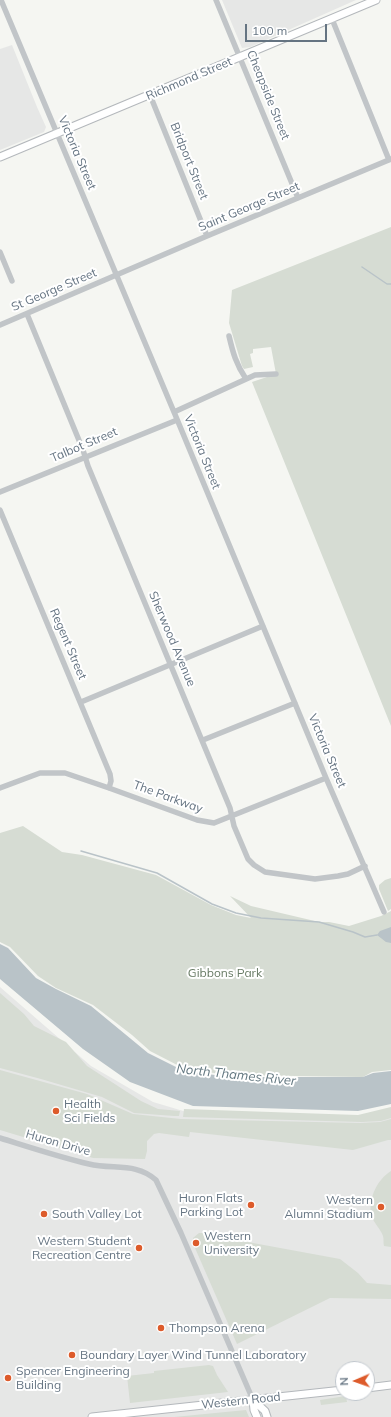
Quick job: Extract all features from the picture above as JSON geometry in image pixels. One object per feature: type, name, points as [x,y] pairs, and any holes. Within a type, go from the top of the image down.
[{"type":"main road","name":"Richmond Street","points":[[0,157],[376,0]]},
{"type":"main road","points":[[375,1387],[391,1385]]},
{"type":"main road","name":"Western Road","points":[[92,1417],[335,1391]]},
{"type":"main road","points":[[253,1400],[256,1417]]},
{"type":"main road","points":[[253,1400],[265,1411],[267,1417]]},
{"type":"street","name":"Victoria Street","points":[[0,0],[117,275],[326,778],[384,912]]},
{"type":"street","name":"Cheapside Street","points":[[216,0],[298,198]]},
{"type":"street","points":[[332,19],[390,160]]},
{"type":"street","name":"Bridport Street","points":[[150,95],[208,236]]},
{"type":"street","name":"Saint George Street","points":[[117,275],[390,160]]},
{"type":"street","points":[[0,252],[12,280]]},
{"type":"street","name":"St George Street","points":[[0,325],[117,275]]},
{"type":"street","name":"Sherwood Avenue","points":[[27,314],[84,450],[88,466],[203,740],[230,808],[234,826],[248,859],[254,865],[266,872],[315,879],[348,874],[365,866]]},
{"type":"street","points":[[229,336],[236,362],[246,379]]},
{"type":"street","points":[[174,412],[246,379],[260,374],[276,374]]},
{"type":"street","name":"Talbot Street","points":[[0,492],[177,420]]},
{"type":"street","name":"Regent Street","points":[[0,510],[110,774],[111,781],[109,788]]},
{"type":"street","points":[[81,702],[263,626]]},
{"type":"street","points":[[203,740],[295,703]]},
{"type":"street","name":"The Parkway","points":[[0,788],[32,776],[48,772],[65,773],[206,823],[218,822],[232,817],[326,778]]},
{"type":"street","name":"Huron Drive","points":[[0,1138],[90,1164],[139,1170],[150,1175],[156,1180],[184,1240],[253,1400]]},
{"type":"shaded area","points":[[222,0],[356,0],[250,47],[242,48]]},
{"type":"shaded area","points":[[12,45],[46,127],[44,132],[0,150],[0,49]]},
{"type":"shaded area","points":[[391,927],[391,943],[386,942],[377,935],[380,931]]},
{"type":"shaded area","points":[[0,944],[8,948],[36,978],[91,1006],[148,1053],[184,1071],[230,1077],[363,1077],[373,1073],[391,1071],[391,1104],[358,1111],[193,1106],[130,1082],[83,1049],[0,979]]},
{"type":"shaded area","name":"Western University","points":[[0,987],[91,1066],[153,1102],[190,1113],[373,1117],[391,1112],[391,1417],[0,1417]]},
{"type":"green space","points":[[391,227],[391,726],[252,382],[276,374],[271,347],[253,349],[253,353],[250,354],[253,367],[244,369],[229,323],[232,290]]},
{"type":"green space","name":"Gibbons Park","points":[[23,826],[62,852],[82,855],[156,875],[211,905],[236,915],[251,918],[230,896],[251,906],[319,922],[329,922],[349,926],[381,916],[391,911],[391,1070],[372,1072],[363,1077],[229,1075],[185,1069],[150,1051],[93,1005],[56,988],[38,976],[10,947],[0,942],[0,833]]},
{"type":"green space","points":[[391,878],[391,909],[388,911],[379,889],[379,885],[385,880]]},
{"type":"green space","points":[[0,993],[24,1014],[34,1026],[66,1042],[87,1066],[141,1101],[158,1109],[180,1111],[179,1116],[134,1113],[102,1097],[0,1068]]},
{"type":"green space","points":[[0,1070],[87,1094],[133,1114],[181,1119],[360,1123],[380,1122],[391,1119],[391,1140],[353,1150],[190,1132],[189,1137],[159,1133],[154,1134],[147,1141],[145,1159],[93,1158],[0,1130]]},
{"type":"green space","points":[[391,1107],[391,1118],[381,1121],[362,1122],[183,1117],[184,1109],[358,1115]]},
{"type":"green space","name":"Western Alumni Stadium","points":[[391,1171],[391,1247],[384,1246],[381,1231],[371,1214],[371,1201],[378,1184]]},
{"type":"green space","points":[[199,1233],[209,1233],[215,1236],[340,1259],[358,1273],[367,1283],[391,1285],[391,1299],[330,1298],[237,1344],[195,1248],[193,1238]]},
{"type":"green space","points":[[209,1365],[213,1366],[228,1392],[130,1403],[127,1376],[154,1373],[154,1371]]},
{"type":"green space","points":[[335,1398],[335,1401],[347,1402],[321,1405],[320,1400]]},
{"type":"green space","points":[[246,1410],[249,1417],[174,1417]]},
{"type":"waterway","points":[[362,267],[387,284],[391,284]]},
{"type":"waterway","points":[[81,851],[157,873],[212,904],[236,913],[261,918],[319,922],[365,937],[377,935]]},
{"type":"place","name":"Health Sci Fields","points":[[56,1111]]},
{"type":"place","name":"Huron Flats Parking Lot","points":[[251,1205]]},
{"type":"place","name":"Western Alumni Stadium","points":[[381,1207]]},
{"type":"place","name":"South Valley Lot","points":[[44,1214]]},
{"type":"place","name":"Western University","points":[[196,1243]]},
{"type":"place","name":"Western Student Recreation Centre","points":[[139,1248]]},
{"type":"place","name":"Thompson Arena","points":[[161,1328]]},
{"type":"place","name":"Boundary Layer Wind Tunnel Laboratory","points":[[72,1355]]},
{"type":"place","name":"Spencer Engineering Building","points":[[8,1378]]},
{"type":"water label","name":"North Thames River","points":[[236,1075]]}]
